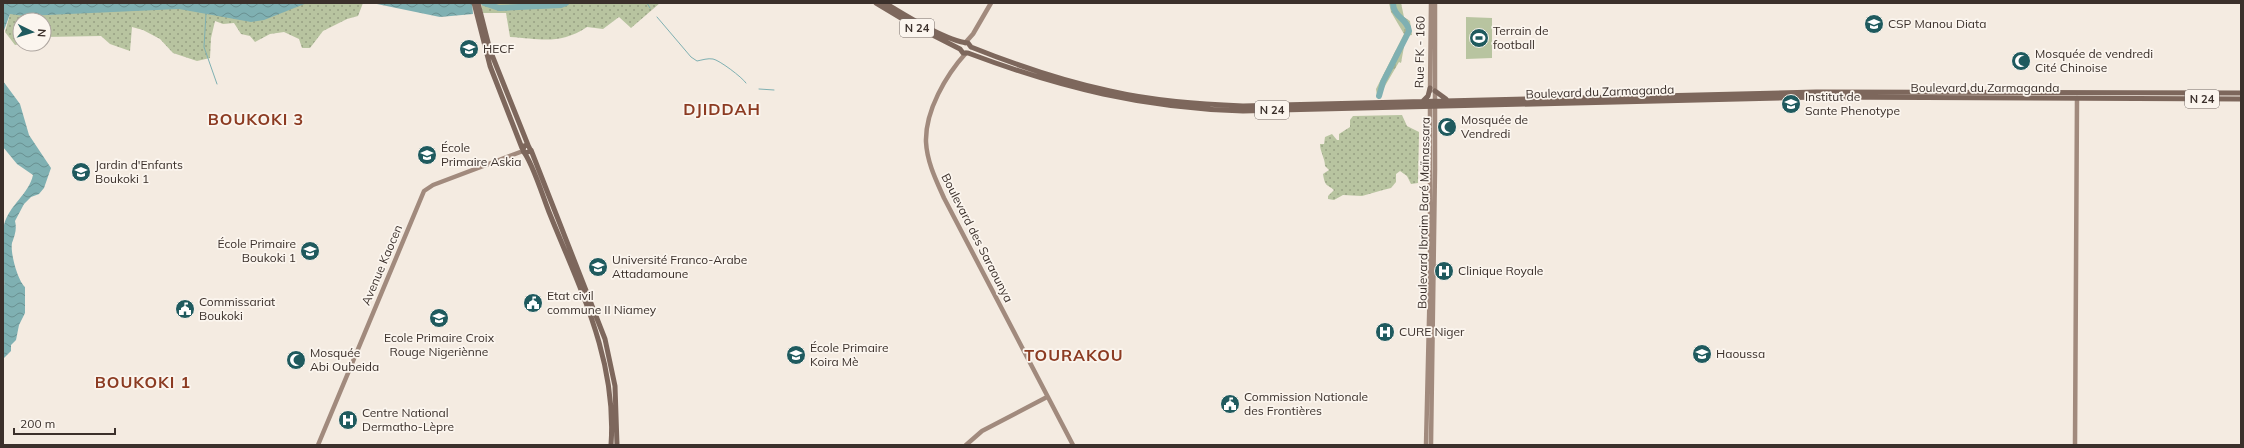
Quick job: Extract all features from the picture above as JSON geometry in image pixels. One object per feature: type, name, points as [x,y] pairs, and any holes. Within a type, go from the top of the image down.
[{"type":"main road","name":"N 24","points":[[876,3],[911,24],[960,49]]},
{"type":"main road","name":"N 24","points":[[885,3],[907,16],[964,43]]},
{"type":"main road","points":[[969,50],[960,49],[973,34],[991,3]]},
{"type":"main road","name":"Rue FK - 160","points":[[1431,3],[1430,88],[1432,104]]},
{"type":"main road","name":"Rue FK - 160","points":[[1432,104],[1435,91],[1435,3]]},
{"type":"main road","points":[[477,5],[490,50],[530,147],[559,231]]},
{"type":"main road","points":[[477,5],[490,66],[523,151],[563,239],[605,339],[611,364],[617,409],[617,445]]},
{"type":"main road","points":[[969,50],[973,34]]},
{"type":"main road","points":[[964,43],[969,50]]},
{"type":"main road","name":"Boulevard des Saraounya","points":[[958,62],[960,49]]},
{"type":"main road","name":"Boulevard des Saraounya","points":[[969,50],[958,62],[934,103],[926,136],[929,160],[944,198],[1072,445]]},
{"type":"main road","name":"Boulevard du Zarmaganda","points":[[969,50],[1034,71],[1111,92],[1210,104],[1311,107],[1816,97],[1980,96],[2135,96],[2241,99]]},
{"type":"main road","points":[[1423,101],[1428,96],[1430,88]]},
{"type":"main road","points":[[1435,91],[1446,100]]},
{"type":"main road","name":"Boulevard du Zarmaganda","points":[[1311,107],[1423,101],[1432,104],[1446,100],[1816,92],[2077,98],[2241,93]]},
{"type":"main road","points":[[2074,445],[2077,98]]},
{"type":"main road","name":"Boulevard Ibraim Baré Maïnassara","points":[[1426,445],[1432,104]]},
{"type":"main road","name":"Boulevard Ibraim Baré Maïnassara","points":[[1431,445],[1432,104]]},
{"type":"main road","points":[[523,151],[529,153],[530,147]]},
{"type":"main road","name":"Avenue Kaocen","points":[[318,445],[424,191],[433,185],[523,151]]},
{"type":"main road","points":[[563,239],[607,368],[612,406],[611,445]]},
{"type":"main road","points":[[966,445],[982,431],[1047,397]]},
{"type":"green space","points":[[3,3],[363,3],[358,16],[347,19],[323,31],[310,48],[302,48],[299,39],[284,32],[270,34],[255,42],[250,36],[241,34],[234,23],[223,24],[215,21],[211,38],[210,58],[197,61],[173,53],[160,39],[143,30],[132,27],[130,51],[110,44],[101,36],[52,37],[52,12],[12,12],[12,41],[5,32],[10,14]]},
{"type":"green space","points":[[481,3],[660,3],[631,28],[619,17],[603,29],[587,27],[577,33],[559,39],[550,40],[510,37],[506,13],[483,13]]},
{"type":"green space","points":[[1389,3],[1401,3],[1404,17],[1410,21],[1412,35],[1406,36],[1401,63],[1399,62],[1382,91],[1377,96],[1376,89],[1404,34],[1391,12]]},
{"type":"green space","name":"Terrain de football","points":[[1466,17],[1492,18],[1492,58],[1466,59]]},
{"type":"green space","points":[[1402,115],[1407,126],[1419,132],[1418,183],[1411,184],[1407,176],[1400,171],[1396,174],[1396,182],[1391,188],[1362,196],[1343,195],[1334,200],[1328,199],[1328,196],[1334,190],[1328,186],[1323,174],[1329,170],[1325,166],[1320,147],[1320,144],[1324,144],[1325,137],[1332,134],[1337,140],[1339,140],[1339,134],[1350,127],[1350,120],[1353,116]]},
{"type":"water","points":[[3,3],[307,3],[264,20],[251,22],[179,9],[52,15],[52,12],[12,12],[3,33]]},
{"type":"water","points":[[372,3],[472,3],[473,14],[440,17]]},
{"type":"water","points":[[3,81],[20,104],[29,135],[51,168],[44,188],[39,194],[31,197],[24,204],[15,221],[16,229],[12,243],[12,253],[17,273],[25,287],[25,313],[19,325],[16,340],[11,345],[11,351],[3,359],[4,282],[2,242],[4,225],[10,211],[31,182],[33,175],[17,164],[3,147]]},
{"type":"waterway","points":[[484,3],[499,8],[561,5],[566,3]]},
{"type":"waterway","points":[[647,3],[650,8]]},
{"type":"waterway","points":[[1379,96],[1383,82],[1409,31],[1406,24],[1395,12],[1393,3]]},
{"type":"waterway","points":[[206,14],[204,47],[217,84]]},
{"type":"waterway","points":[[657,17],[691,57],[697,61],[709,59],[716,60],[725,65],[746,83]]},
{"type":"waterway","points":[[759,89],[774,90]]},
{"type":"place","name":"CSP Manou Diata","points":[[1874,24]]},
{"type":"place","name":"Terrain de football","points":[[1479,38]]},
{"type":"place","name":"HECF","points":[[469,49]]},
{"type":"place","name":"Mosquée de vendredi Cité Chinoise","points":[[2021,61]]},
{"type":"place","name":"Institut de Sante Phenotype","points":[[1791,104]]},
{"type":"place","name":"Mosquée de Vendredi","points":[[1447,127]]},
{"type":"place","name":"École Primaire Askia","points":[[427,155]]},
{"type":"place","name":"Jardin d'Enfants Boukoki 1","points":[[81,172]]},
{"type":"place","name":"École Primaire Boukoki 1","points":[[310,251]]},
{"type":"place","name":"Université Franco-Arabe Attadamoune","points":[[598,267]]},
{"type":"place","name":"Clinique Royale","points":[[1444,271]]},
{"type":"place","name":"Etat civil commune II Niamey","points":[[533,303]]},
{"type":"place","name":"Commissariat Boukoki","points":[[185,309]]},
{"type":"place","name":"Ecole Primaire Croix Rouge Nigeriènne","points":[[439,318]]},
{"type":"place","name":"CURE Niger","points":[[1385,332]]},
{"type":"place","name":"Haoussa","points":[[1702,354]]},
{"type":"place","name":"École Primaire Koira Mè","points":[[796,355]]},
{"type":"place","name":"Mosquée Abi Oubeida","points":[[296,360]]},
{"type":"place","name":"Commission Nationale des Frontières","points":[[1230,404]]},
{"type":"place","name":"Centre National Dermatho-Lèpre","points":[[348,420]]},
{"type":"district","name":"DJIDDAH","points":[[722,109]]},
{"type":"district","name":"BOUKOKI 3","points":[[256,119]]},
{"type":"district","name":"TOURAKOU","points":[[1074,355]]},
{"type":"district","name":"BOUKOKI 1","points":[[143,382]]}]
